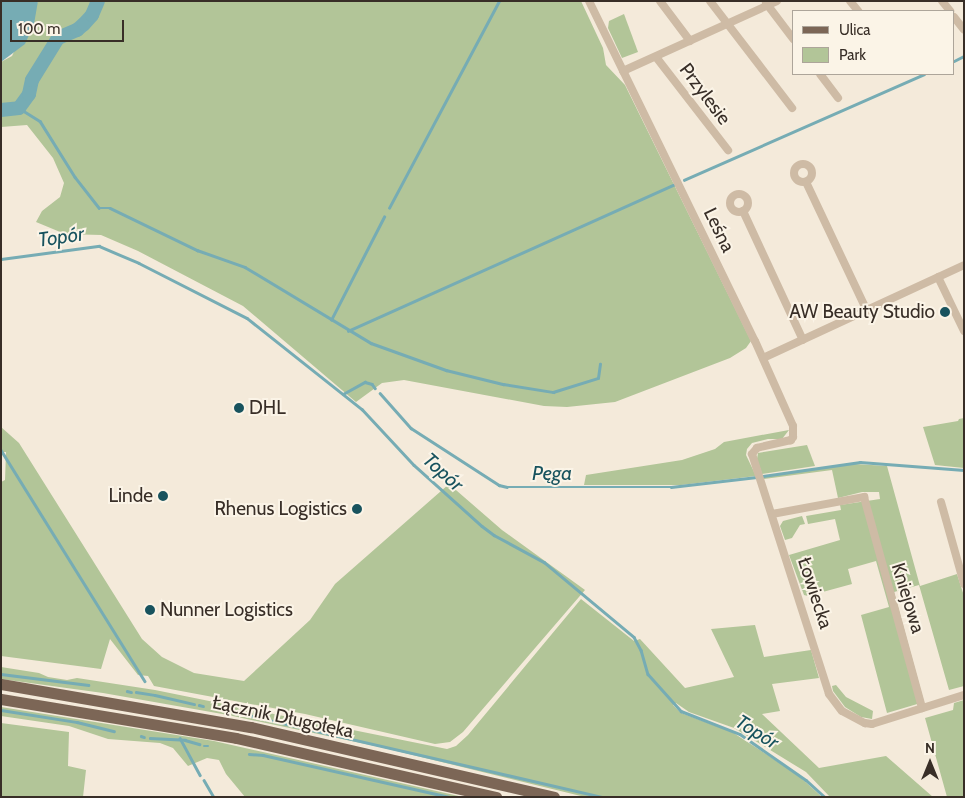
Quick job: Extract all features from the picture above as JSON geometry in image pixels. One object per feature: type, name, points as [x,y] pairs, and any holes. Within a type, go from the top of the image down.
[{"type":"main road","name":"Łącznik Długołęka","points":[[1,684],[251,727],[554,797]]},
{"type":"main road","name":"Łącznik Długołęka","points":[[1,699],[92,712],[236,738],[496,797]]},
{"type":"street","name":"Leśna","points":[[590,1],[793,426],[794,434],[791,440],[753,450]]},
{"type":"street","name":"Przylesie","points":[[660,1],[690,41]]},
{"type":"street","points":[[710,1],[792,108]]},
{"type":"street","name":"Przylesie","points":[[624,71],[766,3],[777,1]]},
{"type":"street","points":[[766,3],[792,37]]},
{"type":"street","points":[[955,17],[964,30]]},
{"type":"street","name":"Przylesie","points":[[656,57],[728,150]]},
{"type":"street","points":[[821,75],[838,98]]},
{"type":"street","points":[[806,182],[867,311]]},
{"type":"street","points":[[743,212],[803,340]]},
{"type":"street","points":[[762,358],[964,265]]},
{"type":"street","points":[[938,277],[964,331]]},
{"type":"street","name":"Łowiecka","points":[[753,450],[752,457],[829,694],[842,711],[872,724],[922,708]]},
{"type":"street","name":"Kniejowa","points":[[772,514],[864,497],[922,708]]},
{"type":"street","points":[[941,502],[964,584]]},
{"type":"street","points":[[922,708],[964,695]]},
{"type":"green space","points":[[38,1],[581,1],[603,48],[606,65],[625,85],[751,341],[746,348],[730,358],[615,402],[567,407],[544,406],[404,380],[382,383],[356,402],[243,306],[138,251],[101,235],[65,234],[36,222],[42,211],[60,197],[64,183],[53,158],[27,125],[1,127],[1,62],[12,56]]},
{"type":"green space","points":[[624,14],[638,52],[622,58],[608,28],[609,21]]},
{"type":"green space","points":[[964,418],[964,468],[935,465],[923,427],[958,421]]},
{"type":"green space","points":[[1,427],[19,443],[142,639],[162,657],[194,673],[244,681],[310,620],[335,584],[449,484],[502,530],[585,590],[463,732],[450,742],[435,744],[305,714],[154,686],[148,676],[138,675],[110,639],[101,669],[1,656],[1,482],[5,480],[6,452],[1,452]]},
{"type":"green space","points":[[789,430],[782,439],[768,439],[752,443],[747,449],[746,455],[756,476],[681,485],[584,485],[586,475],[682,460],[715,449],[724,442]]},
{"type":"green space","points":[[807,445],[815,466],[762,474],[757,459],[758,453]]},
{"type":"green space","points":[[855,464],[887,466],[920,586],[957,574],[964,596],[964,686],[949,690],[919,585],[894,592],[924,702],[887,713],[861,615],[889,607],[876,561],[848,569],[852,584],[808,596],[804,595],[789,555],[840,540],[835,519],[808,524],[806,516],[841,510],[840,505],[880,499],[879,492],[862,492],[838,498],[832,470],[764,479],[764,477]]},
{"type":"green space","points":[[802,516],[805,524],[800,525],[792,538],[785,540],[780,526],[783,521]]},
{"type":"green space","points":[[581,599],[634,641],[640,639],[685,688],[734,677],[711,629],[755,625],[764,657],[811,650],[819,678],[772,684],[780,711],[762,714],[819,768],[886,756],[933,797],[830,797],[806,772],[734,728],[689,712],[676,703],[673,705],[681,713],[732,732],[800,777],[822,797],[585,797],[380,747],[228,715],[103,693],[1,679],[1,667],[67,680],[77,678],[155,690],[447,749],[456,746],[468,735]]},
{"type":"green space","points":[[836,685],[846,697],[873,711],[872,719],[861,717],[845,707],[833,691],[832,686]]},
{"type":"green space","points":[[964,700],[964,797],[947,797],[925,718],[953,710],[954,703]]},
{"type":"green space","points":[[1,707],[214,741],[463,797],[245,797],[226,774],[219,760],[207,758],[188,766],[173,748],[160,743],[108,739],[69,726],[1,716]]},
{"type":"green space","points":[[1,723],[69,732],[68,766],[86,770],[83,797],[1,797]]},
{"type":"water","points":[[1,1],[38,1],[34,24],[25,44],[1,62]]},
{"type":"waterway","points":[[1,110],[19,108],[29,94],[32,80],[58,38],[77,30],[84,24],[92,15],[98,1]]},
{"type":"waterway","points":[[389,208],[499,1]]},
{"type":"waterway","points":[[955,60],[964,56]]},
{"type":"waterway","points":[[684,180],[922,75]]},
{"type":"waterway","points":[[19,108],[40,121],[75,177],[99,208],[110,208],[197,250],[245,267],[371,343],[446,370],[503,384],[553,392],[598,378],[600,364]]},
{"type":"waterway","points":[[348,331],[675,184]]},
{"type":"waterway","points":[[331,320],[384,217]]},
{"type":"waterway","name":"Topór","points":[[1,259],[99,246],[139,263],[247,318],[362,409],[414,465],[482,526],[494,535],[544,562],[634,637],[641,650],[648,674],[681,711],[740,734],[806,780],[825,797]]},
{"type":"waterway","name":"Pęga","points":[[343,394],[365,382],[372,384],[375,388]]},
{"type":"waterway","name":"Pęga","points":[[380,393],[411,428],[499,485],[507,487],[671,487],[756,477]]},
{"type":"waterway","points":[[1,450],[145,681]]},
{"type":"waterway","name":"Pęga","points":[[763,476],[860,462],[964,470]]},
{"type":"waterway","points":[[1,674],[88,685]]},
{"type":"waterway","points":[[127,691],[131,692]]},
{"type":"waterway","points":[[136,692],[154,695]]},
{"type":"waterway","points":[[155,695],[194,704]]},
{"type":"waterway","points":[[199,705],[203,706]]},
{"type":"waterway","points":[[1,710],[77,722],[114,731]]},
{"type":"waterway","points":[[243,714],[603,797]]},
{"type":"waterway","points":[[150,738],[185,740],[199,744]]},
{"type":"waterway","points":[[180,738],[200,775]]},
{"type":"waterway","points":[[249,754],[263,755],[450,797]]},
{"type":"waterway","points":[[204,780],[214,797]]},
{"type":"place","name":"AW Beauty Studio","points":[[945,312]]},
{"type":"place","name":"DHL","points":[[239,408]]},
{"type":"place","name":"Linde","points":[[163,496]]},
{"type":"place","name":"Rhenus Logistics","points":[[357,509]]},
{"type":"place","name":"Nunner Logistics","points":[[150,610]]}]
